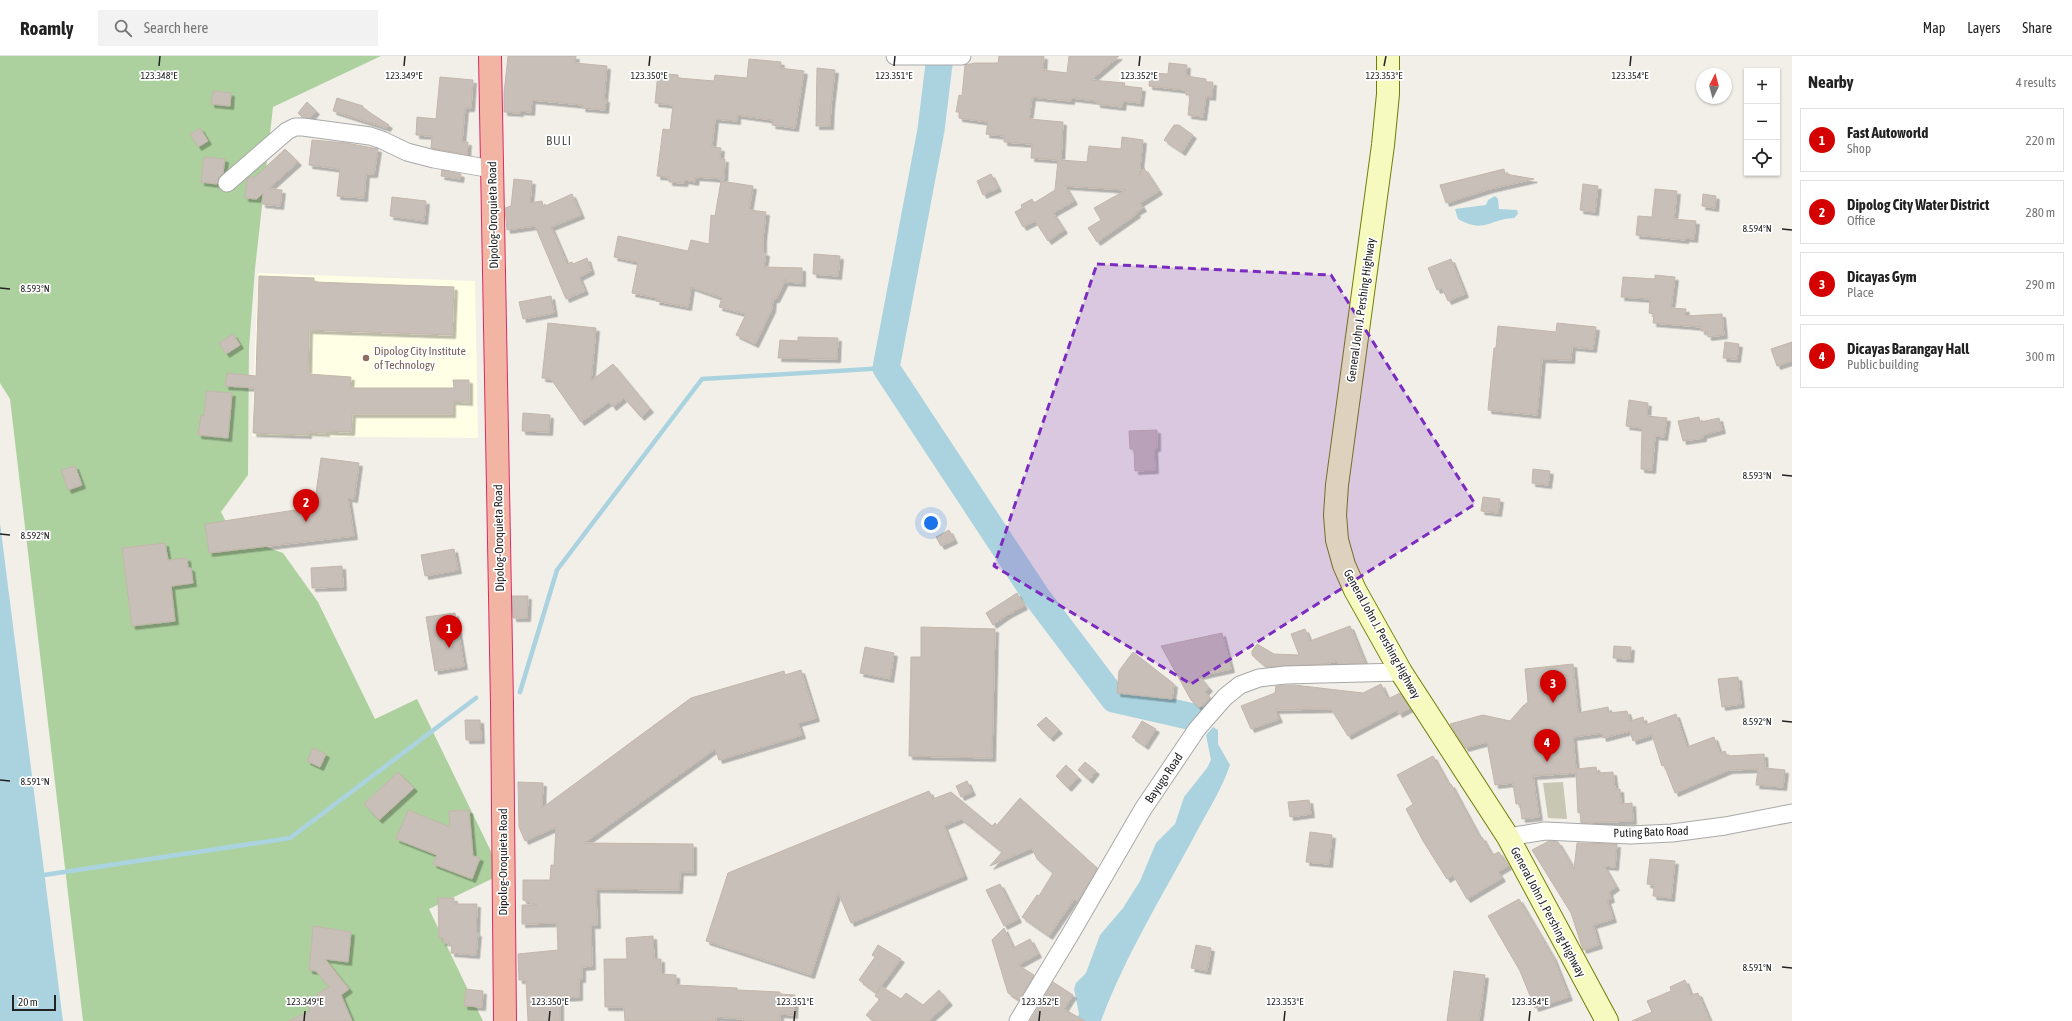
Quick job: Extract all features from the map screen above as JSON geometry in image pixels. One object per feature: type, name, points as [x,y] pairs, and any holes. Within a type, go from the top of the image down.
[{"type":"highway","name":"Dipolog-Oroquieta Road","points":[[490,56],[502,696],[505,1021]]},
{"type":"main road","name":"General John J. Pershing Highway","points":[[1388,56],[1388,94],[1383,145],[1338,478],[1335,515],[1337,540],[1344,565],[1355,590],[1401,672],[1508,838],[1607,1021]]},
{"type":"street","points":[[895,56],[958,57]]},
{"type":"street","points":[[227,183],[288,131],[295,127],[370,136],[407,152],[434,159],[492,169]]},
{"type":"street","name":"Bayugo Road","points":[[1018,1021],[1143,809],[1197,729],[1225,697],[1240,685],[1259,678],[1285,675],[1401,672]]},
{"type":"street","name":"Puting Bato Road","points":[[1508,838],[1545,832],[1630,835],[1672,833],[1725,826],[1792,813]]},
{"type":"highlighted area","points":[[1097,264],[1331,275],[1475,504],[1191,684],[994,566]]},
{"type":"shaded area","name":"Dipolog City Institute of Technology","points":[[258,273],[475,281],[478,438],[252,436]]},
{"type":"shaded area","points":[[1563,782],[1567,819],[1548,818],[1543,783]]},
{"type":"green space","points":[[0,56],[381,56],[273,107],[255,269],[249,348],[248,475],[221,512],[233,535],[283,553],[318,602],[375,719],[417,699],[502,874],[429,909],[483,1021],[83,1021],[10,399],[0,383]]},
{"type":"water","points":[[1495,196],[1498,199],[1499,209],[1517,210],[1518,214],[1514,218],[1481,226],[1467,223],[1458,219],[1455,209],[1486,205],[1488,200]]},
{"type":"water","points":[[0,523],[63,1021],[0,1021]]},
{"type":"water","points":[[1213,727],[1218,730],[1218,744],[1230,765],[1223,783],[1133,949],[1121,973],[1101,1021],[1076,1021],[1079,1014],[1074,989],[1076,983],[1086,973],[1100,935],[1123,908],[1140,881],[1156,843],[1175,824],[1184,797],[1207,768],[1211,760],[1206,735]]},
{"type":"building","points":[[508,56],[576,56],[575,63],[607,66],[604,99],[606,99],[605,110],[582,108],[583,105],[532,100],[531,112],[504,112],[504,93]]},
{"type":"building","points":[[999,56],[1044,56],[1043,70],[1067,73],[1069,56],[1119,56],[1091,80],[1125,83],[1124,86],[1142,88],[1140,103],[1123,101],[1122,107],[1097,104],[1097,101],[1071,98],[1071,101],[1032,97],[1029,119],[1063,122],[1061,160],[1087,162],[1089,146],[1121,149],[1122,137],[1143,140],[1139,176],[1144,168],[1159,191],[1140,203],[1143,208],[1136,212],[1137,214],[1097,242],[1088,228],[1101,220],[1094,208],[1126,190],[1065,186],[1074,201],[1053,213],[1064,230],[1048,241],[1035,221],[1023,227],[1015,212],[1022,208],[1021,205],[1032,199],[1034,203],[1055,190],[1058,160],[1031,158],[1032,144],[1004,142],[1004,136],[986,134],[988,122],[959,118],[959,112],[956,112],[959,95],[962,96],[965,65],[975,63],[998,63]]},
{"type":"building","points":[[749,59],[781,62],[780,68],[804,71],[795,128],[772,125],[773,120],[737,115],[737,121],[715,119],[712,147],[721,148],[720,159],[725,159],[724,179],[696,177],[695,182],[685,180],[684,183],[669,182],[669,177],[657,176],[663,129],[670,130],[673,105],[655,103],[658,73],[678,75],[678,78],[714,81],[715,75],[747,78]]},
{"type":"building","points":[[1169,63],[1187,65],[1186,76],[1206,79],[1206,82],[1213,82],[1212,97],[1206,96],[1203,117],[1188,115],[1190,95],[1186,95],[1186,90],[1149,86],[1150,73],[1168,74]]},
{"type":"building","points":[[817,68],[835,70],[830,126],[816,126]]},
{"type":"building","points":[[440,77],[473,80],[471,108],[465,108],[462,142],[468,142],[467,155],[431,148],[432,136],[416,135],[417,117],[436,119]]},
{"type":"building","points":[[213,91],[231,93],[230,106],[211,104]]},
{"type":"building","points":[[337,98],[363,106],[363,108],[389,125],[387,128],[333,111]]},
{"type":"building","points":[[307,102],[316,111],[310,118],[302,117],[298,113]]},
{"type":"building","points":[[1174,125],[1179,125],[1193,135],[1182,152],[1164,140]]},
{"type":"building","points":[[200,128],[208,141],[198,147],[190,134]]},
{"type":"building","points":[[312,140],[346,143],[378,149],[374,174],[366,174],[364,198],[337,196],[340,169],[309,165]]},
{"type":"building","points":[[285,149],[298,162],[268,189],[282,190],[280,206],[262,204],[263,193],[257,199],[245,198],[247,179],[250,177],[255,177]]},
{"type":"building","points":[[204,157],[225,159],[223,173],[218,179],[217,184],[201,182]]},
{"type":"building","points":[[1504,169],[1505,174],[1534,179],[1490,189],[1446,203],[1440,185]]},
{"type":"building","points":[[442,170],[461,174],[460,179],[441,176]]},
{"type":"building","points":[[991,174],[998,188],[983,195],[977,181]]},
{"type":"building","points":[[514,179],[532,181],[530,203],[542,201],[543,207],[572,194],[581,215],[551,227],[567,264],[572,262],[573,264],[587,258],[591,271],[579,277],[585,291],[566,299],[535,226],[507,230],[505,208],[511,206]]},
{"type":"building","points":[[721,181],[753,186],[749,210],[766,212],[763,238],[763,252],[766,253],[764,267],[802,268],[802,283],[785,282],[786,279],[776,299],[773,299],[772,309],[755,344],[736,335],[746,314],[719,307],[722,298],[691,287],[688,307],[656,301],[657,298],[632,293],[638,262],[614,257],[618,236],[688,251],[691,240],[709,244],[711,215],[715,216]]},
{"type":"building","points":[[1583,184],[1598,186],[1595,212],[1580,210]]},
{"type":"building","points":[[1655,189],[1677,191],[1674,219],[1696,221],[1694,239],[1686,238],[1685,240],[1636,235],[1638,216],[1652,217]]},
{"type":"building","points":[[1703,194],[1716,196],[1715,208],[1702,206]]},
{"type":"building","points":[[392,197],[426,201],[424,221],[390,216]]},
{"type":"building","points":[[814,254],[840,256],[838,276],[813,274]]},
{"type":"building","points":[[1451,259],[1465,294],[1448,301],[1442,288],[1437,290],[1428,268]]},
{"type":"building","points":[[1655,275],[1675,277],[1671,308],[1686,309],[1685,316],[1722,314],[1724,335],[1708,337],[1707,331],[1701,331],[1701,327],[1653,323],[1654,314],[1649,313],[1650,299],[1621,297],[1623,277],[1655,279]]},
{"type":"building","points":[[259,276],[314,278],[314,282],[454,287],[452,335],[309,330],[308,374],[351,377],[350,388],[454,388],[453,380],[469,380],[469,402],[452,401],[452,414],[352,414],[351,432],[308,432],[308,435],[253,433],[255,388],[225,386],[227,373],[256,376]]},
{"type":"building","points":[[551,296],[554,313],[523,319],[519,302]]},
{"type":"building","points":[[548,323],[596,328],[591,381],[613,364],[650,409],[641,417],[624,398],[613,407],[609,402],[581,422],[551,379],[542,378]]},
{"type":"building","points":[[1557,323],[1596,327],[1593,349],[1572,347],[1571,360],[1542,359],[1537,415],[1488,410],[1494,348],[1496,348],[1498,326],[1556,332]]},
{"type":"building","points":[[233,334],[240,345],[226,354],[219,343]]},
{"type":"building","points":[[798,337],[838,338],[837,359],[778,358],[780,340],[798,341]]},
{"type":"building","points":[[1725,342],[1739,344],[1737,359],[1723,358]]},
{"type":"building","points":[[1792,342],[1792,361],[1777,366],[1771,349]]},
{"type":"building","points":[[206,391],[232,393],[228,438],[198,435],[201,415],[204,416]]},
{"type":"building","points":[[1629,400],[1648,403],[1647,416],[1667,418],[1664,437],[1655,436],[1652,470],[1641,469],[1642,428],[1626,426]]},
{"type":"building","points":[[523,413],[550,415],[549,432],[522,431]]},
{"type":"building","points":[[1699,417],[1700,422],[1719,418],[1722,430],[1703,435],[1703,438],[1683,441],[1678,421]]},
{"type":"building","points":[[1157,430],[1157,448],[1154,448],[1155,470],[1135,471],[1134,449],[1130,449],[1129,431]]},
{"type":"building","points":[[321,458],[359,463],[354,499],[348,498],[354,536],[209,553],[205,524],[314,507]]},
{"type":"building","points":[[75,466],[82,485],[68,490],[61,470]]},
{"type":"building","points":[[1533,469],[1550,471],[1548,485],[1532,483]]},
{"type":"building","points":[[1483,497],[1500,499],[1498,513],[1481,511]]},
{"type":"building","points":[[949,530],[954,540],[941,546],[936,537]]},
{"type":"building","points":[[165,543],[168,560],[187,558],[188,568],[191,568],[193,583],[171,586],[175,621],[132,626],[122,548]]},
{"type":"building","points":[[454,549],[458,570],[425,576],[421,555]]},
{"type":"building","points":[[342,566],[343,587],[312,588],[311,568]]},
{"type":"building","points":[[1017,593],[1024,606],[1007,615],[993,625],[986,613]]},
{"type":"building","points":[[512,596],[528,596],[527,618],[513,618]]},
{"type":"building","points":[[455,613],[464,666],[435,671],[426,617]]},
{"type":"building","points":[[1350,626],[1365,663],[1338,664],[1337,661],[1325,664],[1266,667],[1252,655],[1252,651],[1257,644],[1274,654],[1299,655],[1291,634],[1305,629],[1310,641]]},
{"type":"building","points":[[921,627],[995,629],[992,758],[909,756],[911,657],[921,657]]},
{"type":"building","points":[[1222,633],[1231,669],[1199,676],[1209,688],[1205,692],[1210,698],[1199,708],[1191,700],[1161,646]]},
{"type":"building","points":[[1614,646],[1631,647],[1630,659],[1613,658]]},
{"type":"building","points":[[865,647],[894,653],[890,679],[860,673]]},
{"type":"building","points":[[1133,652],[1174,684],[1172,699],[1117,693],[1119,671]]},
{"type":"building","points":[[1573,664],[1578,713],[1608,707],[1609,713],[1627,711],[1630,721],[1643,717],[1645,725],[1676,714],[1687,747],[1714,737],[1720,753],[1725,751],[1727,756],[1764,754],[1765,768],[1785,770],[1783,787],[1756,785],[1758,769],[1729,770],[1675,793],[1664,765],[1662,766],[1652,735],[1633,741],[1630,731],[1603,738],[1602,733],[1573,737],[1576,769],[1596,767],[1597,773],[1613,772],[1615,789],[1620,789],[1621,804],[1632,803],[1633,821],[1581,823],[1580,812],[1578,813],[1576,773],[1533,776],[1539,817],[1522,819],[1520,804],[1516,804],[1513,783],[1495,785],[1487,742],[1465,748],[1450,724],[1483,715],[1510,721],[1528,702],[1525,669]]},
{"type":"building","points":[[801,670],[816,718],[798,723],[802,735],[719,760],[715,749],[584,843],[693,844],[693,872],[680,872],[679,890],[596,889],[597,925],[591,925],[592,966],[582,967],[582,979],[579,979],[579,997],[560,998],[560,1021],[528,1021],[526,980],[519,980],[518,954],[558,950],[557,923],[522,924],[522,905],[537,905],[523,900],[523,880],[550,880],[551,865],[554,865],[556,827],[525,841],[519,827],[518,782],[543,783],[542,808],[691,698],[784,671],[785,675]]},
{"type":"building","points":[[1738,677],[1741,704],[1722,707],[1718,679]]},
{"type":"building","points":[[1381,684],[1388,699],[1400,693],[1410,708],[1399,714],[1397,710],[1348,736],[1331,709],[1275,710],[1279,719],[1251,729],[1241,706],[1275,693],[1276,686],[1294,685],[1363,693]]},
{"type":"building","points":[[1046,717],[1059,730],[1050,738],[1037,725]]},
{"type":"building","points":[[465,720],[480,720],[481,740],[466,740]]},
{"type":"building","points":[[1142,721],[1156,729],[1145,746],[1132,737]]},
{"type":"building","points":[[313,748],[326,754],[320,767],[307,761]]},
{"type":"building","points":[[1433,756],[1449,785],[1451,784],[1480,838],[1482,837],[1492,855],[1499,852],[1508,866],[1498,872],[1502,878],[1467,899],[1453,875],[1447,879],[1423,841],[1406,809],[1413,804],[1397,775]]},
{"type":"building","points":[[1085,762],[1096,771],[1089,780],[1078,770]]},
{"type":"building","points":[[1066,765],[1078,777],[1068,788],[1056,776]]},
{"type":"building","points":[[398,772],[414,788],[379,820],[364,804]]},
{"type":"building","points":[[967,781],[972,792],[961,797],[956,786]]},
{"type":"building","points":[[929,791],[933,799],[951,792],[992,826],[995,823],[997,825],[1020,798],[1097,868],[1077,902],[1074,899],[1049,936],[1022,917],[1037,895],[1039,896],[1053,873],[1037,859],[1032,848],[990,866],[1002,852],[961,819],[944,826],[964,876],[851,923],[838,892],[811,975],[706,941],[728,873]]},
{"type":"building","points":[[1309,800],[1311,814],[1290,817],[1288,802]]},
{"type":"building","points":[[408,810],[450,827],[449,811],[469,810],[473,856],[480,858],[472,879],[433,864],[437,855],[396,839]]},
{"type":"building","points":[[1310,832],[1332,835],[1329,864],[1306,862]]},
{"type":"building","points":[[1549,841],[1558,842],[1574,869],[1577,843],[1617,844],[1615,867],[1604,866],[1616,887],[1609,892],[1611,899],[1607,900],[1613,919],[1593,925],[1599,945],[1583,950],[1571,913],[1532,850]]},
{"type":"building","points":[[1650,859],[1675,861],[1671,898],[1653,896],[1654,885],[1647,884]]},
{"type":"building","points":[[1000,884],[1018,919],[1004,926],[986,890]]},
{"type":"building","points":[[438,898],[454,898],[454,904],[477,904],[476,933],[478,933],[476,955],[451,953],[452,945],[448,944],[448,942],[442,942],[443,938],[439,938]]},
{"type":"building","points":[[1519,899],[1553,957],[1569,997],[1535,1008],[1520,971],[1488,916]]},
{"type":"building","points":[[313,926],[351,932],[348,962],[325,959],[349,989],[341,995],[352,1021],[289,1021],[310,1011],[307,1004],[319,998],[317,994],[329,987],[316,971],[309,970]]},
{"type":"building","points":[[1004,928],[1013,948],[1030,939],[1038,954],[1018,965],[1034,975],[1019,1000],[1008,993],[992,940]]},
{"type":"building","points":[[653,936],[654,959],[661,959],[661,974],[676,975],[676,985],[737,988],[737,990],[780,992],[780,994],[795,995],[794,1015],[780,1014],[780,1021],[743,1021],[743,1019],[716,1017],[716,1021],[625,1021],[624,1007],[605,1007],[604,959],[627,959],[626,938]]},
{"type":"building","points":[[878,945],[901,959],[876,993],[859,980],[875,957],[872,955]]},
{"type":"building","points":[[1196,945],[1211,948],[1207,971],[1191,968]]},
{"type":"building","points":[[1454,971],[1485,975],[1479,1021],[1447,1021]]},
{"type":"building","points":[[1685,980],[1691,995],[1698,993],[1710,1021],[1632,1021],[1652,1012],[1647,1001],[1671,991],[1670,987]]},
{"type":"building","points":[[1053,982],[1073,995],[1064,1009],[1085,1021],[1030,1021]]},
{"type":"building","points":[[881,986],[901,999],[906,993],[923,1005],[939,990],[949,1002],[928,1021],[873,1021],[866,1015],[880,999],[875,996]]},
{"type":"building","points":[[466,989],[483,991],[482,1007],[464,1006]]},
{"type":"waterway","points":[[940,56],[931,130],[886,368],[1037,597],[1114,699],[1193,717]]},
{"type":"waterway","points":[[520,692],[557,570],[702,379],[886,368]]},
{"type":"waterway","points":[[44,875],[290,838],[476,698]]},
{"type":"place","name":"Dipolog City Institute of Technology","points":[[366,358]]},
{"type":"place","name":"Dipolog City Water District","points":[[306,522]]},
{"type":"place","name":"Fast Autoworld","points":[[449,648]]},
{"type":"place","name":"Dicayas Gym","points":[[1553,703]]},
{"type":"place","name":"Dicayas Barangay Hall","points":[[1547,762]]},
{"type":"district","name":"BULI","points":[[559,140]]}]
